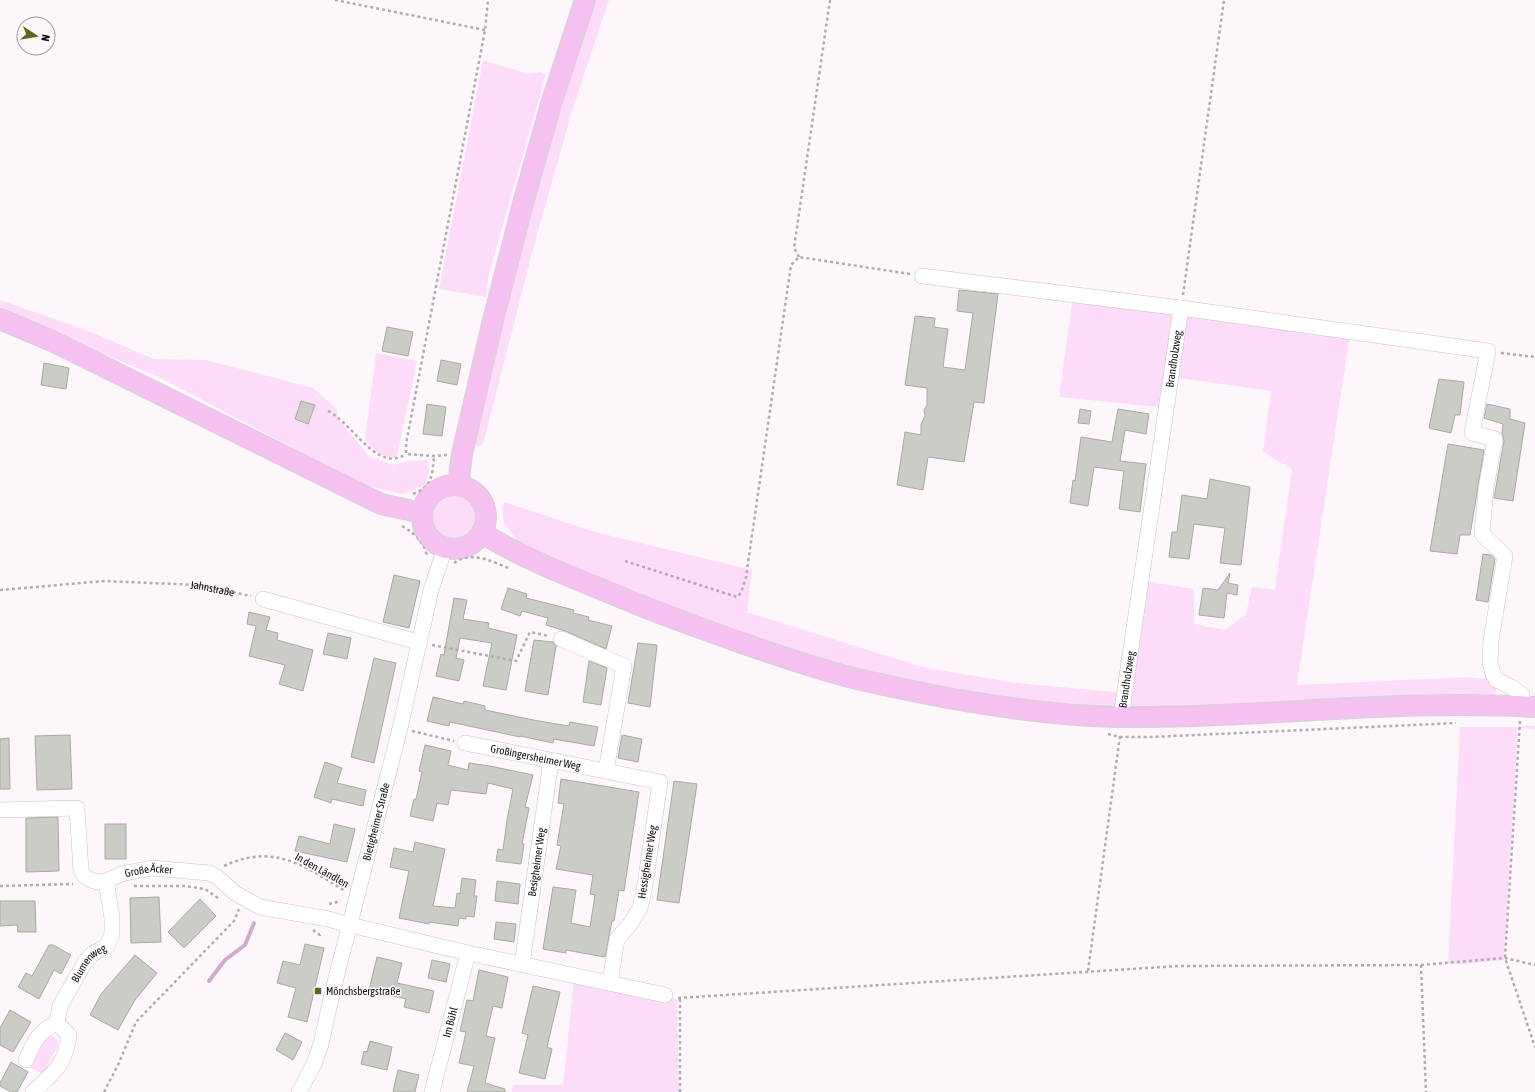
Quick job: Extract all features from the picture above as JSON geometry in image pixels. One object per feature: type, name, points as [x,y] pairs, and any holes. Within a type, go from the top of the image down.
[{"type":"main road","points":[[458,485],[462,454],[493,320],[513,242],[551,104],[585,0]]},
{"type":"main road","points":[[0,319],[52,341],[381,504],[424,528],[442,556],[475,542],[482,533],[486,522],[486,513],[482,500],[474,492],[458,485],[446,486],[434,492],[407,518]]},
{"type":"main road","points":[[482,533],[506,548],[551,569],[659,613],[768,652],[856,678],[922,693],[1013,709],[1121,717],[1239,714],[1376,706],[1453,705],[1523,716]]},
{"type":"street","points":[[922,276],[1181,308],[1488,351],[1472,433],[1495,439],[1486,488],[1482,534],[1505,556],[1491,640],[1490,662],[1493,674],[1497,680],[1513,688],[1522,695],[1523,716]]},
{"type":"street","name":"Brandholzweg","points":[[1121,717],[1181,308]]},
{"type":"street","name":"Bietigheimer Straße","points":[[299,1092],[314,1064],[321,1044],[332,994],[400,728],[418,642],[431,590],[442,556]]},
{"type":"street","points":[[263,599],[418,642]]},
{"type":"street","points":[[561,639],[624,666],[606,771]]},
{"type":"street","name":"Großingersheimer Weg","points":[[465,743],[660,782]]},
{"type":"street","name":"Besigheimer Weg","points":[[522,964],[551,761]]},
{"type":"street","name":"Hessigheimer Weg","points":[[610,982],[617,938],[631,923],[640,908],[660,782]]},
{"type":"street","points":[[0,810],[77,808],[82,871],[84,876],[91,880],[98,882],[106,881]]},
{"type":"street","name":"Große Äcker","points":[[106,881],[121,874],[152,868],[209,873],[217,877],[236,893],[241,904],[328,919],[350,925]]},
{"type":"street","name":"Blumenweg","points":[[57,1023],[60,1006],[85,962],[92,954],[107,946],[112,934],[112,918],[106,881]]},
{"type":"street","points":[[350,925],[468,953],[610,982],[665,995]]},
{"type":"street","name":"Im Bühl","points":[[432,1092],[468,953]]},
{"type":"street","points":[[26,1060],[38,1036],[44,1030],[57,1023],[69,1035],[67,1050],[58,1069],[33,1092]]},
{"type":"path","points":[[335,0],[485,30]]},
{"type":"path","points":[[406,454],[406,444],[485,30],[488,0]]},
{"type":"path","points":[[799,257],[794,248],[830,0]]},
{"type":"path","points":[[1181,308],[1224,0]]},
{"type":"path","points":[[625,562],[737,597],[741,593],[746,577],[791,264],[799,257],[922,276]]},
{"type":"path","points":[[1488,351],[1535,358]]},
{"type":"path","points":[[328,411],[343,421],[379,456],[394,460],[406,454],[434,456],[428,486],[421,492],[411,495],[407,518],[415,533],[422,540],[429,561],[442,556],[450,568],[455,562],[461,559],[482,558],[518,572]]},
{"type":"path","name":"Jahnstraße","points":[[0,590],[105,581],[197,585],[237,592],[263,599]]},
{"type":"path","points":[[418,642],[516,661],[530,632],[561,639]]},
{"type":"path","points":[[1523,716],[1505,958],[1535,1047]]},
{"type":"path","points":[[1105,734],[1152,737],[1462,722]]},
{"type":"path","points":[[400,728],[465,743]]},
{"type":"path","points":[[1088,971],[1120,736]]},
{"type":"path","name":"In den Ländlen","points":[[209,873],[233,862],[273,856],[290,860],[304,867],[357,900]]},
{"type":"path","points":[[0,886],[74,884]]},
{"type":"path","points":[[132,886],[185,886],[205,889],[223,901]]},
{"type":"path","points":[[233,908],[241,904]]},
{"type":"path","points":[[241,904],[245,913]]},
{"type":"path","points":[[104,1092],[118,1065],[136,1022],[234,921],[241,904]]},
{"type":"path","points":[[312,929],[320,935],[328,919]]},
{"type":"path","points":[[680,1092],[680,998],[1178,966],[1421,965],[1505,958],[1535,965]]},
{"type":"path","points":[[1421,965],[1426,1092]]},
{"type":"shaded area","points":[[591,0],[609,0],[573,108],[532,253],[484,441],[481,446],[476,446],[472,443],[503,305]]},
{"type":"shaded area","points":[[483,60],[528,74],[540,72],[546,74],[489,274],[486,297],[439,289]]},
{"type":"shaded area","points":[[1073,296],[1350,334],[1297,685],[1469,677],[1497,680],[1495,699],[1123,711],[1004,701],[859,671],[788,651],[673,610],[542,555],[517,540],[504,524],[502,506],[505,502],[595,532],[752,570],[747,612],[926,668],[1017,683],[1126,693],[1144,581],[1194,589],[1194,624],[1225,630],[1246,614],[1252,587],[1275,590],[1292,469],[1263,452],[1271,391],[1173,377],[1168,408],[1059,397]]},
{"type":"shaded area","points":[[0,300],[86,330],[154,359],[206,360],[313,388],[337,409],[338,419],[369,456],[394,465],[408,461],[428,460],[429,470],[426,485],[403,494],[361,484],[159,377],[0,312]]},
{"type":"shaded area","points":[[376,353],[417,361],[397,457],[387,457],[379,453],[365,439]]},
{"type":"shaded area","points":[[455,491],[464,493],[473,498],[478,507],[480,516],[478,525],[473,534],[464,539],[455,541],[446,539],[437,534],[432,525],[430,516],[432,507],[437,498],[446,493]]},
{"type":"shaded area","points":[[1535,726],[1535,730],[1518,727]]},
{"type":"shaded area","points":[[1460,727],[1518,727],[1504,960],[1465,964],[1448,964]]},
{"type":"shaded area","points":[[574,979],[677,999],[679,1092],[511,1092],[513,1085],[563,1085]]},
{"type":"shaded area","points":[[52,1036],[58,1040],[58,1046],[43,1074],[30,1068],[46,1039]]},
{"type":"building","points":[[959,290],[998,294],[984,403],[974,402],[964,462],[928,457],[923,490],[897,485],[905,432],[921,435],[921,424],[925,416],[924,410],[927,405],[927,388],[905,385],[915,316],[935,318],[934,327],[948,329],[943,367],[965,370],[973,313],[957,311]]},
{"type":"building","points":[[387,327],[413,332],[408,356],[382,351]]},
{"type":"building","points":[[441,360],[461,364],[457,385],[437,381]]},
{"type":"building","points":[[44,363],[69,368],[66,389],[41,385]]},
{"type":"building","points":[[1439,379],[1464,382],[1460,415],[1455,415],[1451,433],[1429,428]]},
{"type":"building","points":[[301,401],[315,405],[308,424],[295,419]]},
{"type":"building","points":[[427,404],[446,407],[442,436],[423,434]]},
{"type":"building","points":[[1487,404],[1510,409],[1510,419],[1525,423],[1513,501],[1494,498],[1504,441],[1502,433],[1503,424],[1484,418]]},
{"type":"building","points":[[1080,409],[1091,411],[1089,424],[1078,423]]},
{"type":"building","points":[[1118,409],[1149,414],[1146,434],[1125,430],[1120,461],[1146,464],[1140,512],[1119,509],[1124,471],[1094,467],[1088,506],[1070,503],[1073,480],[1075,481],[1081,437],[1112,442]]},
{"type":"building","points":[[1448,444],[1484,450],[1470,535],[1460,535],[1457,554],[1430,551]]},
{"type":"building","points":[[1210,479],[1250,487],[1241,565],[1220,563],[1225,528],[1194,524],[1189,559],[1169,557],[1172,532],[1177,532],[1182,495],[1207,499]]},
{"type":"building","points":[[1483,554],[1491,555],[1495,559],[1488,602],[1476,600]]},
{"type":"building","points":[[1230,573],[1228,583],[1238,585],[1237,595],[1227,593],[1224,618],[1199,615],[1203,588],[1218,590]]},
{"type":"building","points":[[394,575],[420,581],[409,628],[383,622]]},
{"type":"building","points":[[508,588],[527,594],[526,598],[574,610],[573,613],[589,617],[588,620],[612,626],[606,649],[565,631],[546,625],[548,618],[522,611],[520,616],[501,609]]},
{"type":"building","points":[[454,598],[467,600],[463,619],[489,623],[488,628],[517,635],[506,690],[483,686],[492,643],[460,638],[456,658],[464,660],[459,681],[436,676],[441,654],[444,655]]},
{"type":"building","points":[[249,612],[270,617],[266,630],[278,633],[277,640],[313,650],[303,691],[279,684],[285,665],[249,656],[256,626],[247,624]]},
{"type":"building","points":[[328,633],[351,638],[347,659],[323,654]]},
{"type":"building","points":[[534,640],[553,642],[556,646],[548,695],[525,691]]},
{"type":"building","points":[[638,643],[657,645],[650,707],[628,703]]},
{"type":"building","points":[[374,658],[396,663],[374,763],[351,757]]},
{"type":"building","points":[[589,661],[607,668],[601,705],[583,702]]},
{"type":"building","points":[[433,697],[463,704],[464,701],[485,706],[485,710],[533,720],[569,726],[570,722],[598,727],[594,746],[554,739],[553,743],[450,722],[449,726],[427,721]]},
{"type":"building","points":[[70,735],[72,789],[37,790],[35,736]]},
{"type":"building","points":[[622,735],[642,739],[638,762],[618,758]]},
{"type":"building","points":[[9,738],[10,789],[0,789],[0,739]]},
{"type":"building","points":[[425,745],[451,751],[448,765],[468,770],[469,763],[533,775],[525,807],[529,808],[522,844],[524,844],[521,864],[496,861],[498,849],[503,850],[513,789],[488,783],[486,794],[451,790],[448,805],[437,803],[433,821],[410,816],[414,799],[416,799],[422,772],[419,771]]},
{"type":"building","points":[[325,762],[342,768],[337,783],[366,790],[363,806],[332,799],[331,803],[314,797]]},
{"type":"building","points":[[561,779],[639,792],[624,891],[619,890],[614,921],[612,921],[605,957],[566,950],[566,953],[543,949],[553,887],[576,890],[571,923],[590,927],[595,895],[590,894],[593,875],[556,869],[561,846],[557,845],[564,804],[558,803]]},
{"type":"building","points":[[674,781],[697,784],[679,903],[657,900]]},
{"type":"building","points":[[58,817],[59,871],[26,872],[26,818]]},
{"type":"building","points":[[105,824],[126,824],[126,859],[105,859]]},
{"type":"building","points":[[334,824],[355,829],[347,862],[295,851],[299,836],[330,844]]},
{"type":"building","points":[[415,842],[445,849],[433,906],[455,908],[457,893],[460,894],[462,878],[476,880],[474,896],[477,896],[474,917],[466,916],[466,919],[459,918],[458,926],[429,922],[429,924],[399,918],[409,871],[390,867],[394,848],[413,852]]},
{"type":"building","points":[[497,881],[520,884],[518,904],[495,901]]},
{"type":"building","points":[[159,897],[161,942],[131,943],[130,898]]},
{"type":"building","points":[[200,899],[216,916],[184,948],[168,932]]},
{"type":"building","points":[[0,901],[35,901],[36,932],[18,932],[17,925],[0,926]]},
{"type":"building","points":[[496,922],[516,924],[514,942],[494,939]]},
{"type":"building","points":[[305,944],[324,948],[307,1022],[288,1017],[296,988],[277,983],[283,961],[300,965]]},
{"type":"building","points":[[49,945],[53,945],[71,955],[61,974],[54,970],[39,999],[18,987],[26,973],[32,976]]},
{"type":"building","points":[[135,955],[157,973],[135,1000],[118,1030],[90,1015],[101,994]]},
{"type":"building","points":[[377,957],[402,963],[397,983],[434,991],[429,1013],[404,1007],[406,999],[369,990]]},
{"type":"building","points":[[432,960],[450,964],[446,982],[428,978]]},
{"type":"building","points":[[479,970],[508,977],[502,1008],[493,1006],[486,1036],[495,1038],[485,1083],[505,1089],[505,1092],[467,1092],[474,1066],[459,1063],[466,1032],[460,1031],[467,1000],[473,1001]]},
{"type":"building","points":[[533,986],[560,992],[547,1047],[552,1049],[545,1079],[519,1073],[528,1035],[522,1033]]},
{"type":"building","points":[[10,1010],[31,1022],[13,1052],[0,1045],[0,1028]]},
{"type":"building","points":[[285,1033],[302,1042],[293,1060],[276,1050]]},
{"type":"building","points":[[370,1041],[392,1047],[387,1070],[361,1064],[364,1051],[367,1052]]},
{"type":"building","points":[[11,1062],[28,1072],[17,1092],[11,1092],[0,1086],[0,1083]]},
{"type":"building","points":[[398,1070],[419,1075],[415,1092],[393,1092]]},
{"type":"waterway","points":[[209,981],[225,960],[245,945],[254,923]]},
{"type":"place","name":"Mönchsbergstraße","points":[[318,991]]}]
